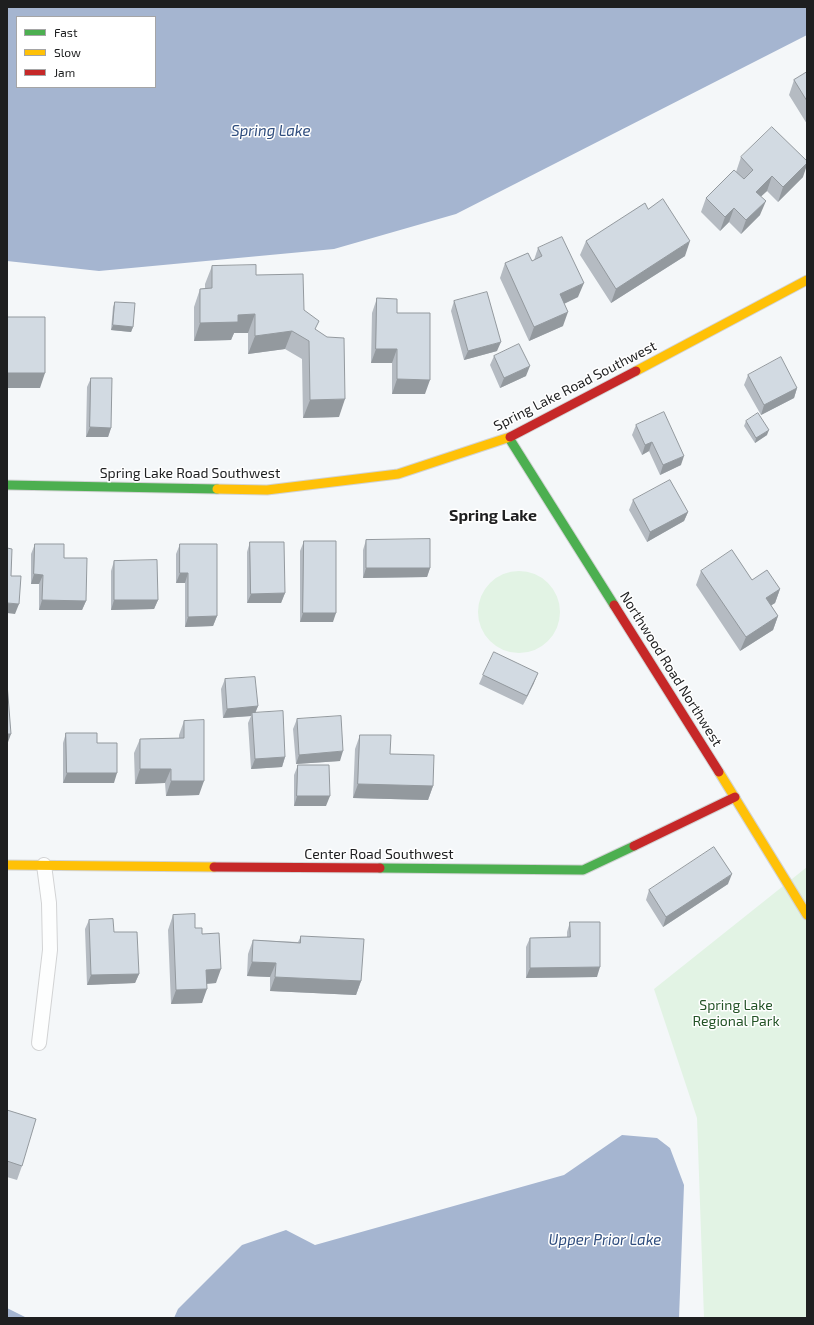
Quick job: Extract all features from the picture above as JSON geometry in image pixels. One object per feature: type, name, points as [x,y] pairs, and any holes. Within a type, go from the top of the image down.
[{"type":"street","name":"Spring Lake Road Southwest","points":[[7,485],[267,490],[398,474],[509,438],[807,280]]},
{"type":"street","name":"Northwood Road Northwest","points":[[509,438],[735,797],[807,915]]},
{"type":"street","name":"Center Road Southwest","points":[[7,865],[583,870],[735,797]]},
{"type":"lane","points":[[39,1043],[50,950],[49,903],[44,865]]},
{"type":"green space","points":[[519,571],[535,574],[548,583],[557,596],[560,612],[557,628],[548,641],[535,650],[519,653],[503,650],[490,641],[481,628],[478,612],[481,596],[490,583],[503,574]]},
{"type":"green space","name":"Spring Lake Regional Park","points":[[807,867],[807,1318],[704,1318],[697,1118],[654,989]]},
{"type":"water","name":"Spring Lake","points":[[7,7],[807,7],[807,35],[456,214],[334,249],[99,271],[7,261]]},
{"type":"water","name":"Upper Prior Lake","points":[[622,1135],[657,1138],[670,1148],[684,1185],[679,1318],[174,1318],[178,1309],[242,1245],[286,1230],[315,1245],[564,1175]]},
{"type":"water","points":[[7,1308],[27,1318],[7,1318]]},
{"type":"building","points":[[807,72],[807,101],[794,80]]},
{"type":"building","points":[[772,127],[807,161],[807,163],[783,187],[772,176],[756,192],[766,201],[746,220],[734,208],[725,217],[706,198],[734,170],[744,179],[753,170],[741,157]]},
{"type":"building","points":[[663,199],[690,241],[616,289],[586,241],[645,203],[648,209]]},
{"type":"building","points":[[562,237],[584,283],[560,294],[568,312],[534,327],[505,263],[528,253],[532,261],[542,256],[538,248]]},
{"type":"building","points":[[256,265],[256,275],[303,274],[304,310],[319,321],[315,329],[327,337],[344,338],[345,399],[310,400],[309,341],[292,331],[255,336],[255,314],[238,315],[238,322],[200,323],[200,289],[212,288],[212,266]]},
{"type":"building","points":[[487,292],[501,342],[468,351],[454,301]]},
{"type":"building","points":[[377,298],[397,299],[397,313],[430,313],[430,380],[397,379],[397,349],[376,349]]},
{"type":"building","points":[[115,302],[135,303],[133,327],[113,325]]},
{"type":"building","points":[[7,317],[45,317],[45,373],[7,373]]},
{"type":"building","points":[[519,344],[530,366],[504,378],[494,356]]},
{"type":"building","points":[[781,357],[797,388],[764,405],[748,375]]},
{"type":"building","points":[[91,378],[112,378],[111,428],[90,427]]},
{"type":"building","points":[[664,412],[684,456],[663,465],[652,442],[645,445],[636,425]]},
{"type":"building","points":[[758,413],[769,430],[756,438],[746,421]]},
{"type":"building","points":[[670,480],[688,512],[650,532],[633,500]]},
{"type":"building","points":[[430,539],[430,568],[366,568],[366,540]]},
{"type":"building","points":[[304,541],[336,541],[336,613],[303,613]]},
{"type":"building","points":[[250,542],[284,542],[285,593],[251,594]]},
{"type":"building","points":[[35,544],[64,544],[64,558],[87,558],[86,601],[42,600],[43,575],[34,574]]},
{"type":"building","points":[[180,544],[217,544],[217,616],[188,617],[188,573],[180,573]]},
{"type":"building","points":[[7,548],[12,549],[11,576],[21,576],[19,604],[7,603]]},
{"type":"building","points":[[732,550],[752,580],[767,570],[780,589],[766,598],[778,616],[746,637],[701,571]]},
{"type":"building","points":[[157,560],[158,600],[114,600],[114,561]]},
{"type":"building","points":[[494,652],[538,673],[527,696],[483,675]]},
{"type":"building","points":[[255,677],[258,706],[227,709],[225,679]]},
{"type":"building","points":[[7,683],[11,734],[7,734]]},
{"type":"building","points":[[283,711],[285,757],[255,759],[252,713]]},
{"type":"building","points":[[341,716],[343,751],[299,755],[297,719]]},
{"type":"building","points":[[204,720],[204,781],[171,781],[171,769],[140,769],[140,739],[184,738],[184,721]]},
{"type":"building","points":[[66,733],[97,733],[97,743],[117,743],[117,773],[67,773]]},
{"type":"building","points":[[360,735],[391,735],[390,754],[434,755],[433,786],[358,784]]},
{"type":"building","points":[[298,765],[329,765],[330,796],[297,796]]},
{"type":"building","points":[[714,847],[732,874],[666,917],[649,890]]},
{"type":"building","points":[[195,914],[195,928],[202,928],[202,934],[219,933],[221,969],[206,970],[207,989],[176,990],[173,915]]},
{"type":"building","points":[[113,919],[114,932],[137,932],[139,974],[91,975],[89,920]]},
{"type":"building","points":[[570,922],[600,922],[600,967],[530,968],[530,938],[570,937]]},
{"type":"building","points":[[301,936],[364,939],[361,981],[275,977],[276,963],[252,962],[253,940],[300,943]]},
{"type":"building","points":[[7,1110],[36,1119],[22,1166],[7,1161]]},
{"type":"traffic: fast","points":[[509,438],[614,605]]},
{"type":"traffic: fast","points":[[7,485],[217,489]]},
{"type":"traffic: fast","points":[[380,868],[583,870],[634,846]]},
{"type":"traffic: slow","points":[[636,371],[807,280]]},
{"type":"traffic: slow","points":[[217,489],[267,490],[398,474],[510,437]]},
{"type":"traffic: slow","points":[[719,772],[807,915]]},
{"type":"traffic: slow","points":[[7,865],[214,867]]},
{"type":"traffic: jam","points":[[510,437],[636,371]]},
{"type":"traffic: jam","points":[[614,605],[719,772]]},
{"type":"traffic: jam","points":[[634,846],[735,797]]},
{"type":"traffic: jam","points":[[214,867],[380,868]]},
{"type":"district","name":"Spring Lake","points":[[493,516]]}]
